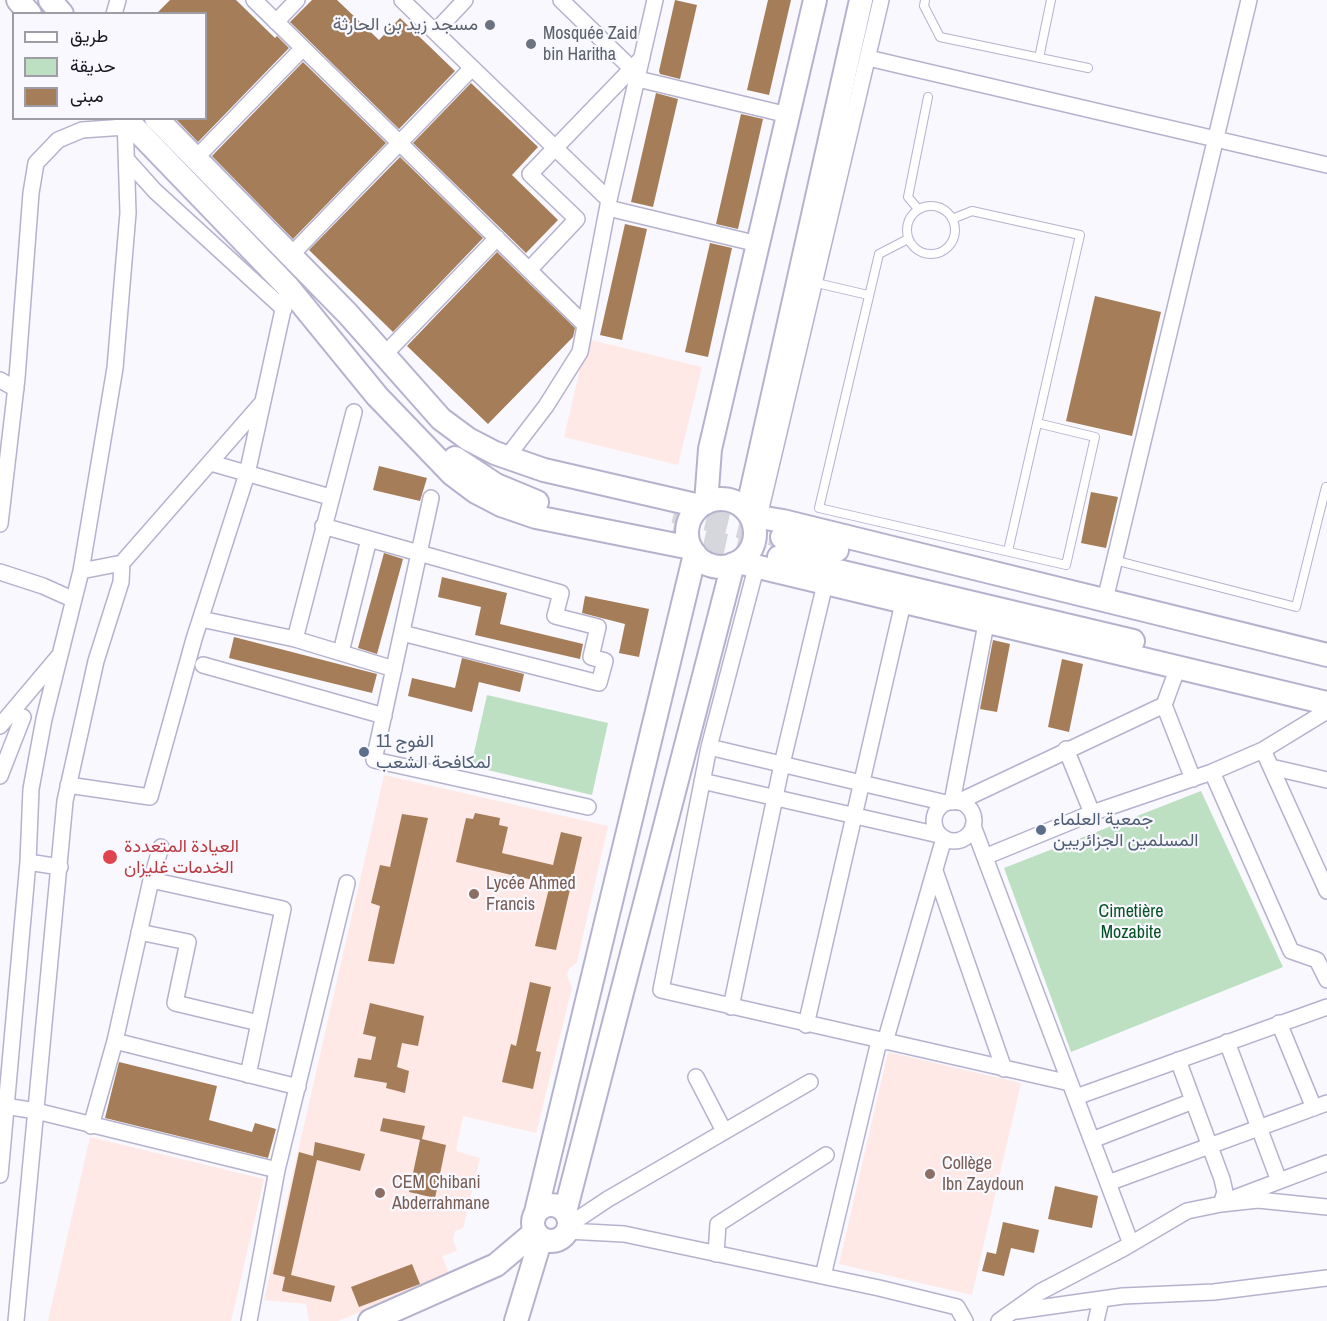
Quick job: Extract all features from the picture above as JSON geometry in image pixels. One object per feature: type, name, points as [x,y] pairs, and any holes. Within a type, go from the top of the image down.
[{"type":"main road","points":[[18,0],[28,12]]},
{"type":"main road","points":[[50,0],[60,12]]},
{"type":"main road","points":[[516,1321],[693,551],[687,530],[689,521],[703,504],[710,449],[815,0]]},
{"type":"main road","points":[[537,1227],[556,1240],[567,1223],[742,565],[754,539],[753,516],[861,0]]},
{"type":"main road","points":[[158,120],[384,355],[455,437],[471,449],[516,471],[673,522],[543,504],[520,496],[469,468],[377,396]]},
{"type":"main road","points":[[125,121],[288,287],[377,396],[441,465],[476,492],[501,505],[536,517],[693,551],[706,563],[716,566],[742,565],[1327,703]]},
{"type":"main road","points":[[441,419],[468,439],[507,457],[554,473],[703,504],[721,498],[732,500],[753,516],[1322,654]]},
{"type":"main road","points":[[1322,654],[1165,626],[780,547],[1327,692]]},
{"type":"main road","points":[[370,1321],[496,1265],[537,1227],[550,1204],[567,1223]]},
{"type":"street","points":[[254,0],[584,324]]},
{"type":"street","points":[[276,22],[297,0]]},
{"type":"street","points":[[402,0],[555,148],[609,204],[758,244]]},
{"type":"street","points":[[435,32],[465,0]]},
{"type":"street","points":[[561,0],[637,68],[788,115]]},
{"type":"street","points":[[507,457],[546,406],[580,352],[637,68],[655,0]]},
{"type":"street","points":[[753,516],[881,0]]},
{"type":"street","points":[[1105,600],[1249,0]]},
{"type":"street","points":[[194,160],[303,48]]},
{"type":"street","points":[[868,58],[1327,165]]},
{"type":"street","points":[[290,256],[472,68]]},
{"type":"street","points":[[529,270],[577,219],[530,174],[637,68]]},
{"type":"street","points":[[0,524],[3,465],[16,389],[31,193],[36,163],[58,140],[82,130],[125,121],[128,161],[124,279],[115,368],[81,570],[44,719],[31,789],[28,862],[0,1175]]},
{"type":"street","points":[[128,161],[155,191],[284,309]]},
{"type":"street","points":[[384,355],[497,238]]},
{"type":"street","points":[[68,785],[150,797],[201,619],[247,474],[288,287]]},
{"type":"street","points":[[0,380],[16,389]]},
{"type":"street","points":[[81,570],[122,563],[262,403]]},
{"type":"street","points":[[295,639],[330,497],[354,412]]},
{"type":"street","points":[[211,463],[330,497]]},
{"type":"street","points":[[431,498],[374,760],[588,807]]},
{"type":"street","points":[[323,526],[561,593],[555,616],[598,627],[591,657],[605,661],[599,683],[402,633]]},
{"type":"street","points":[[341,652],[369,539]]},
{"type":"street","points":[[16,1321],[68,785],[96,661],[121,582],[122,563]]},
{"type":"street","points":[[742,565],[661,990],[1004,1069],[1073,1090],[1178,1060],[1327,1006]]},
{"type":"street","points":[[0,572],[43,586],[72,599]]},
{"type":"street","points":[[731,1007],[782,764],[825,585]]},
{"type":"street","points":[[806,1025],[860,782],[903,603]]},
{"type":"street","points":[[201,619],[295,639],[394,669]]},
{"type":"street","points":[[952,802],[986,624]]},
{"type":"street","points":[[0,728],[60,655]]},
{"type":"street","points":[[203,665],[384,716]]},
{"type":"street","points":[[1178,667],[1164,705],[1193,779]]},
{"type":"street","points":[[822,1276],[882,1042],[935,872],[942,837],[935,817],[952,802],[1164,705]]},
{"type":"street","points":[[987,856],[1092,813],[1212,772],[1263,750],[1327,711]]},
{"type":"street","points":[[0,728],[23,717],[44,719]]},
{"type":"street","points":[[0,776],[23,717]]},
{"type":"street","points":[[709,747],[952,802],[969,808],[973,826],[987,856],[987,862],[1131,1244]]},
{"type":"street","points":[[1066,749],[1092,813]]},
{"type":"street","points":[[1263,750],[1327,891]]},
{"type":"street","points":[[1271,767],[1327,780]]},
{"type":"street","points":[[1212,772],[1291,951],[1317,960],[1327,980]]},
{"type":"street","points":[[702,781],[942,837],[962,839],[973,826]]},
{"type":"street","points":[[91,1126],[115,1041],[151,880],[161,847]]},
{"type":"street","points":[[28,862],[60,867]]},
{"type":"street","points":[[935,872],[1004,1069]]},
{"type":"street","points":[[151,880],[283,909],[248,1075]]},
{"type":"street","points":[[249,1321],[277,1170],[347,883]]},
{"type":"street","points":[[139,932],[188,942],[175,1003],[258,1023]]},
{"type":"street","points":[[1108,1183],[1320,1106],[1279,1023]]},
{"type":"street","points":[[115,1041],[298,1087]]},
{"type":"street","points":[[1227,1042],[1280,1181]]},
{"type":"street","points":[[1178,1060],[1225,1192],[1221,1204]]},
{"type":"street","points":[[696,1077],[724,1131]]},
{"type":"street","points":[[567,1223],[810,1082]]},
{"type":"street","points":[[1092,1140],[1193,1101]]},
{"type":"street","points":[[5,1106],[36,1111],[277,1170]]},
{"type":"street","points":[[716,1254],[718,1224],[826,1155]]},
{"type":"street","points":[[1221,1204],[1327,1164]]},
{"type":"street","points":[[999,1321],[1040,1293],[1131,1244],[1186,1211],[1258,1200],[1327,1207]]},
{"type":"street","points":[[567,1223],[822,1276],[957,1307],[965,1321]]},
{"type":"street","points":[[1014,1311],[1101,1300],[1214,1292],[1327,1278]]},
{"type":"street","points":[[1096,1321],[1101,1300]]},
{"type":"lane","points":[[925,0],[924,6],[940,37],[1088,68]]},
{"type":"lane","points":[[1039,58],[1052,0]]},
{"type":"lane","points":[[918,209],[908,197],[928,97]]},
{"type":"lane","points":[[935,206],[950,214],[952,219],[956,230],[950,246],[936,255],[919,252],[908,239],[908,222],[918,209],[935,206]]},
{"type":"lane","points":[[952,219],[972,210],[1080,235],[1008,551]]},
{"type":"lane","points":[[908,239],[879,254],[819,508],[1066,565],[1095,437],[1037,423]]},
{"type":"lane","points":[[821,284],[868,295]]},
{"type":"lane","points":[[1114,560],[1296,607],[1326,487]]},
{"type":"shaded area","points":[[587,339],[702,367],[678,465],[564,437]]},
{"type":"shaded area","name":"Lycée Ahmed Francis","points":[[384,775],[608,826],[577,962],[569,969],[567,976],[572,988],[536,1133],[463,1116],[456,1151],[480,1158],[463,1228],[455,1231],[453,1240],[457,1251],[442,1256],[450,1276],[338,1321],[309,1321],[306,1304],[264,1300]]},
{"type":"shaded area","name":"Collège Ibn Zaydoun","points":[[888,1052],[1021,1083],[972,1295],[839,1264]]},
{"type":"shaded area","points":[[90,1137],[264,1179],[231,1321],[48,1321]]},
{"type":"green space","points":[[487,695],[608,723],[592,795],[471,766]]},
{"type":"green space","name":"Cimetière Mozabite","points":[[1201,791],[1283,967],[1071,1052],[1004,868]]},
{"type":"building","points":[[170,0],[236,0],[275,38],[277,36],[289,48],[198,142],[177,120],[207,120],[207,12],[158,12]]},
{"type":"building","points":[[312,0],[337,0],[379,40],[400,18],[455,71],[399,129],[290,22]]},
{"type":"building","points":[[675,0],[697,5],[680,79],[660,74],[659,71]]},
{"type":"building","points":[[768,0],[791,0],[769,95],[747,90]]},
{"type":"building","points":[[303,62],[386,143],[293,239],[212,156]]},
{"type":"building","points":[[471,83],[538,147],[512,175],[558,220],[526,253],[413,143]]},
{"type":"building","points":[[656,93],[678,99],[653,207],[631,202]]},
{"type":"building","points":[[741,114],[763,119],[738,229],[716,224]]},
{"type":"building","points":[[400,157],[483,238],[393,332],[309,250]]},
{"type":"building","points":[[625,224],[647,229],[622,340],[600,335]]},
{"type":"building","points":[[710,243],[732,248],[708,357],[685,352]]},
{"type":"building","points":[[497,252],[575,328],[573,337],[488,424],[407,346]]},
{"type":"building","points":[[1095,296],[1161,312],[1132,436],[1066,421]]},
{"type":"building","points":[[379,466],[427,478],[420,501],[373,490]]},
{"type":"building","points":[[1091,492],[1118,497],[1106,548],[1081,543]]},
{"type":"building","points":[[384,553],[403,559],[377,654],[358,648]]},
{"type":"building","points":[[442,577],[507,593],[500,624],[583,644],[580,659],[475,635],[481,607],[438,597]]},
{"type":"building","points":[[585,596],[649,609],[639,657],[619,653],[625,624],[582,613]]},
{"type":"building","points":[[234,637],[377,674],[372,693],[229,658]]},
{"type":"building","points":[[993,640],[1010,644],[997,712],[980,709]]},
{"type":"building","points":[[462,658],[524,674],[520,692],[479,682],[472,712],[408,696],[412,678],[455,688]]},
{"type":"building","points":[[1062,659],[1083,664],[1069,732],[1048,727]]},
{"type":"building","points":[[475,813],[500,818],[499,825],[508,827],[502,853],[553,865],[561,832],[582,837],[556,950],[535,946],[550,884],[456,862],[466,818],[473,819]]},
{"type":"building","points":[[402,814],[428,818],[394,964],[368,961],[380,906],[371,903],[380,865],[390,867]]},
{"type":"building","points":[[530,982],[551,987],[536,1051],[541,1052],[533,1089],[502,1082],[511,1044],[516,1046]]},
{"type":"building","points":[[370,1003],[424,1016],[418,1046],[402,1043],[397,1067],[409,1071],[405,1093],[386,1088],[387,1083],[354,1077],[358,1058],[371,1060],[376,1037],[363,1034]]},
{"type":"building","points":[[119,1062],[217,1086],[209,1120],[252,1132],[255,1123],[276,1129],[268,1158],[105,1118]]},
{"type":"building","points":[[383,1118],[425,1126],[422,1139],[446,1145],[435,1198],[409,1192],[420,1140],[380,1131]]},
{"type":"building","points":[[315,1142],[365,1154],[360,1171],[317,1160],[291,1275],[335,1286],[331,1302],[282,1291],[285,1277],[273,1274],[299,1152],[313,1156]]},
{"type":"building","points":[[1055,1186],[1098,1196],[1092,1228],[1048,1219]]},
{"type":"building","points":[[1003,1222],[1039,1230],[1034,1253],[1011,1248],[1004,1276],[982,1271],[987,1252],[996,1254]]},
{"type":"building","points":[[412,1264],[420,1284],[359,1307],[351,1287]]},
{"type":"tunnel","points":[[674,512],[782,537]]},
{"type":"tunnel","points":[[672,533],[779,557]]},
{"type":"place","name":"مسجد زيد بن الحارثة","points":[[490,25]]},
{"type":"place","name":"Mosquée Zaid bin Haritha","points":[[531,44]]},
{"type":"place","name":"الفوج 11 لمكافحة الشعب","points":[[364,752]]},
{"type":"place","name":"جمعية العلماء المسلمين الجزائريين","points":[[1041,830]]},
{"type":"place","name":"العيادة المتعددة الخدمات غليزان","points":[[110,857]]},
{"type":"place","name":"Lycée Ahmed Francis","points":[[474,894]]},
{"type":"place","name":"Collège Ibn Zaydoun","points":[[930,1174]]},
{"type":"place","name":"CEM Chibani Abderrahmane","points":[[380,1193]]}]
